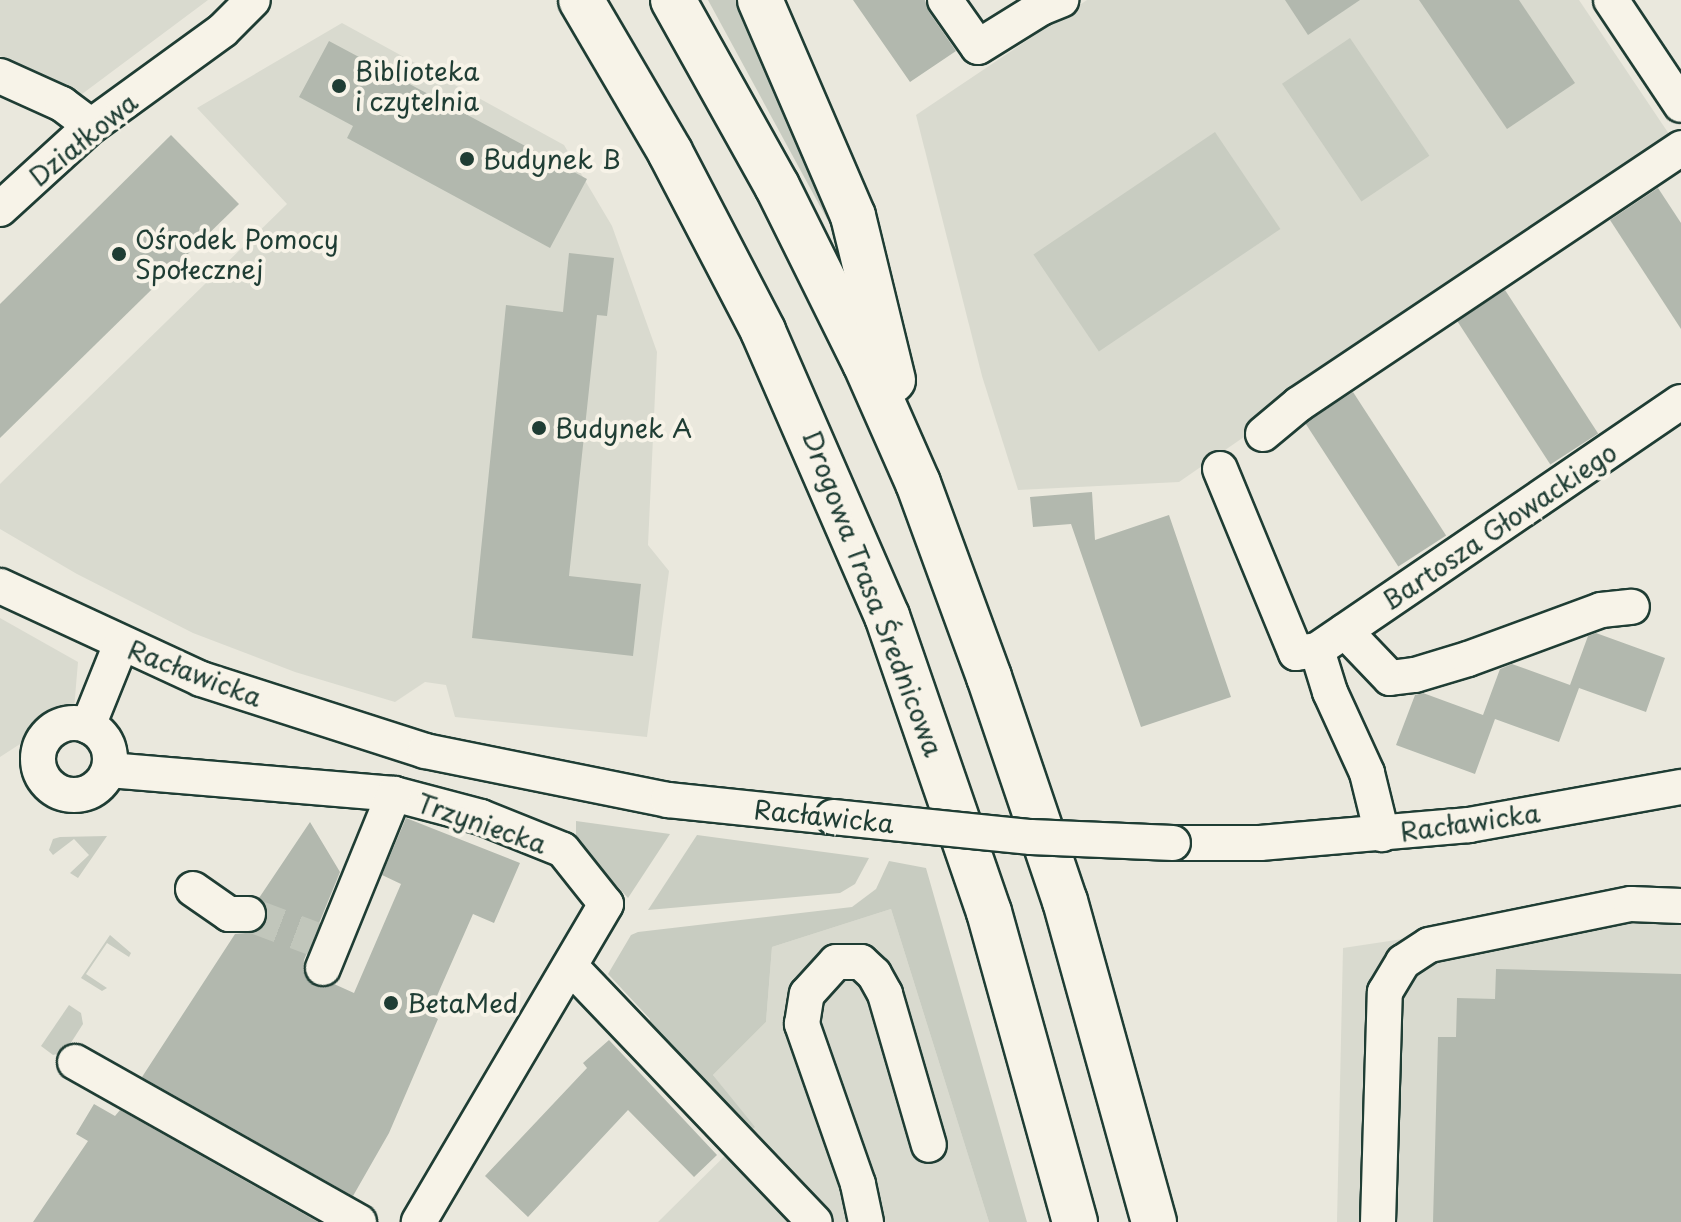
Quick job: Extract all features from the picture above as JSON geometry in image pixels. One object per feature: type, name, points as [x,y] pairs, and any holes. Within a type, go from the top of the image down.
[{"type":"main road","name":"Drogowa Trasa Średnicowa","points":[[581,0],[670,152],[756,317],[864,558],[918,698],[963,832],[1075,1222]]},
{"type":"main road","points":[[673,0],[777,186],[865,363],[918,483],[989,677],[1065,901],[1154,1222]]},
{"type":"main road","points":[[760,0],[853,216],[918,483]]},
{"type":"street","name":"Działkowa","points":[[0,209],[91,126],[223,30],[253,0]]},
{"type":"street","points":[[945,0],[978,47],[1041,8],[1061,0]]},
{"type":"street","points":[[1611,0],[1681,105]]},
{"type":"street","points":[[0,76],[62,104],[91,126]]},
{"type":"street","points":[[1263,434],[1299,404],[1681,148]]},
{"type":"street","name":"Bartosza Głowackiego","points":[[1317,650],[1681,402]]},
{"type":"street","points":[[1220,469],[1296,653],[1317,650],[1330,692],[1367,773],[1382,834]]},
{"type":"street","name":"Racławicka","points":[[0,586],[201,679],[425,751],[668,800],[1031,837],[1260,843],[1469,825],[1681,787]]},
{"type":"street","points":[[1345,631],[1390,678],[1415,675],[1468,659],[1601,610],[1632,607]]},
{"type":"street","points":[[88,726],[121,644]]},
{"type":"street","points":[[64,724],[88,726],[105,742],[110,753],[109,770],[99,785],[78,795],[55,790],[40,771],[40,748],[53,729],[64,724]]},
{"type":"street","name":"Trzyniecka","points":[[109,770],[394,794],[481,817],[563,850],[606,904],[419,1222]]},
{"type":"street","points":[[324,952],[394,794]]},
{"type":"street","points":[[193,889],[229,914],[248,914]]},
{"type":"street","points":[[1378,1222],[1385,992],[1403,962],[1429,945],[1445,941],[1631,904],[1681,906]]},
{"type":"street","points":[[866,1222],[858,1184],[802,1024],[807,994],[836,962],[861,962],[874,974],[885,994],[929,1145]]},
{"type":"street","points":[[570,966],[815,1222]]},
{"type":"street","points":[[75,1062],[359,1222]]},
{"type":"shaded area","points":[[0,0],[208,0],[74,100],[39,84],[43,74],[0,56]]},
{"type":"shaded area","points":[[708,0],[741,0],[835,221],[827,219]]},
{"type":"shaded area","points":[[1087,0],[1579,0],[1673,140],[1179,482],[1018,490],[982,376],[916,115]]},
{"type":"shaded area","points":[[342,23],[564,145],[612,226],[657,352],[648,545],[669,571],[647,737],[455,717],[446,685],[425,682],[395,702],[295,672],[193,633],[77,574],[0,529],[0,484],[287,204],[197,108]]},
{"type":"shaded area","points":[[1350,38],[1429,156],[1361,202],[1282,84]]},
{"type":"shaded area","points":[[1215,132],[1280,229],[1099,351],[1033,254]]},
{"type":"shaded area","points":[[0,618],[78,662],[74,709],[0,757]]},
{"type":"shaded area","points":[[576,821],[670,834],[628,898],[576,842]]},
{"type":"shaded area","points":[[697,835],[869,858],[855,884],[840,893],[648,910]]},
{"type":"shaded area","points":[[107,836],[78,878],[70,873],[89,855],[74,839],[53,855],[49,850],[53,839],[60,837]]},
{"type":"shaded area","points":[[889,861],[926,868],[1027,1222],[989,1222],[891,909],[772,947],[766,1022],[713,1075],[755,1127],[745,1135],[646,1032],[650,1019],[608,974],[631,935],[638,932],[852,907],[876,889]]},
{"type":"shaded area","points":[[1681,897],[1681,1222],[1337,1222],[1343,948]]},
{"type":"shaded area","points":[[891,909],[989,1222],[658,1222],[754,1127],[713,1075],[766,1022],[772,947]]},
{"type":"shaded area","points":[[110,935],[131,953],[129,957],[107,943],[86,974],[107,988],[102,991],[81,978]]},
{"type":"shaded area","points":[[69,1005],[81,1013],[83,1024],[65,1052],[53,1055],[41,1046]]},
{"type":"building","points":[[853,0],[925,0],[929,12],[956,51],[910,82]]},
{"type":"building","points":[[1285,0],[1360,0],[1308,35]]},
{"type":"building","points":[[1419,0],[1519,0],[1575,83],[1507,129]]},
{"type":"building","name":"Budynek B","points":[[329,41],[587,179],[550,248],[347,138],[353,126],[299,97]]},
{"type":"building","name":"Ośrodek Pomocy Społecznej","points":[[171,135],[239,204],[0,438],[0,304]]},
{"type":"building","points":[[1658,188],[1681,223],[1681,329],[1610,220]]},
{"type":"building","points":[[569,253],[614,258],[607,316],[597,315],[569,576],[641,584],[633,656],[472,638],[506,305],[563,312]]},
{"type":"building","points":[[1505,290],[1598,433],[1550,464],[1457,321]]},
{"type":"building","points":[[1353,392],[1446,535],[1398,566],[1305,423]]},
{"type":"building","points":[[1092,492],[1095,540],[1169,515],[1231,697],[1141,727],[1071,524],[1033,527],[1030,497]]},
{"type":"building","points":[[1596,633],[1665,658],[1646,712],[1579,688],[1559,742],[1495,719],[1475,774],[1396,745],[1415,695],[1423,693],[1483,715],[1500,669],[1512,664],[1570,685],[1588,636]]},
{"type":"building","points":[[406,818],[520,863],[494,923],[473,914],[429,1014],[438,1019],[389,1133],[353,1196],[142,1077],[235,934],[257,932],[265,925],[268,913],[259,898],[310,822],[340,872],[304,960],[303,971],[315,986],[334,984],[354,993],[401,884],[382,875]]},
{"type":"building","points":[[1496,969],[1681,974],[1681,1222],[1433,1222],[1438,1037],[1456,1037],[1457,998],[1495,999]]},
{"type":"building","points":[[609,1040],[717,1155],[694,1177],[628,1110],[528,1217],[485,1176],[587,1068],[583,1063]]},
{"type":"building","points":[[94,1104],[115,1116],[120,1110],[318,1222],[33,1222],[88,1141],[76,1134]]},
{"type":"tunnel","points":[[248,914],[317,940]]},
{"type":"place","name":"Biblioteka i czytelnia","points":[[339,86]]},
{"type":"place","name":"Budynek B","points":[[467,159]]},
{"type":"place","name":"Ośrodek Pomocy Społecznej","points":[[119,254]]},
{"type":"place","name":"Budynek A","points":[[539,428]]},
{"type":"place","name":"BetaMed","points":[[391,1003]]}]
